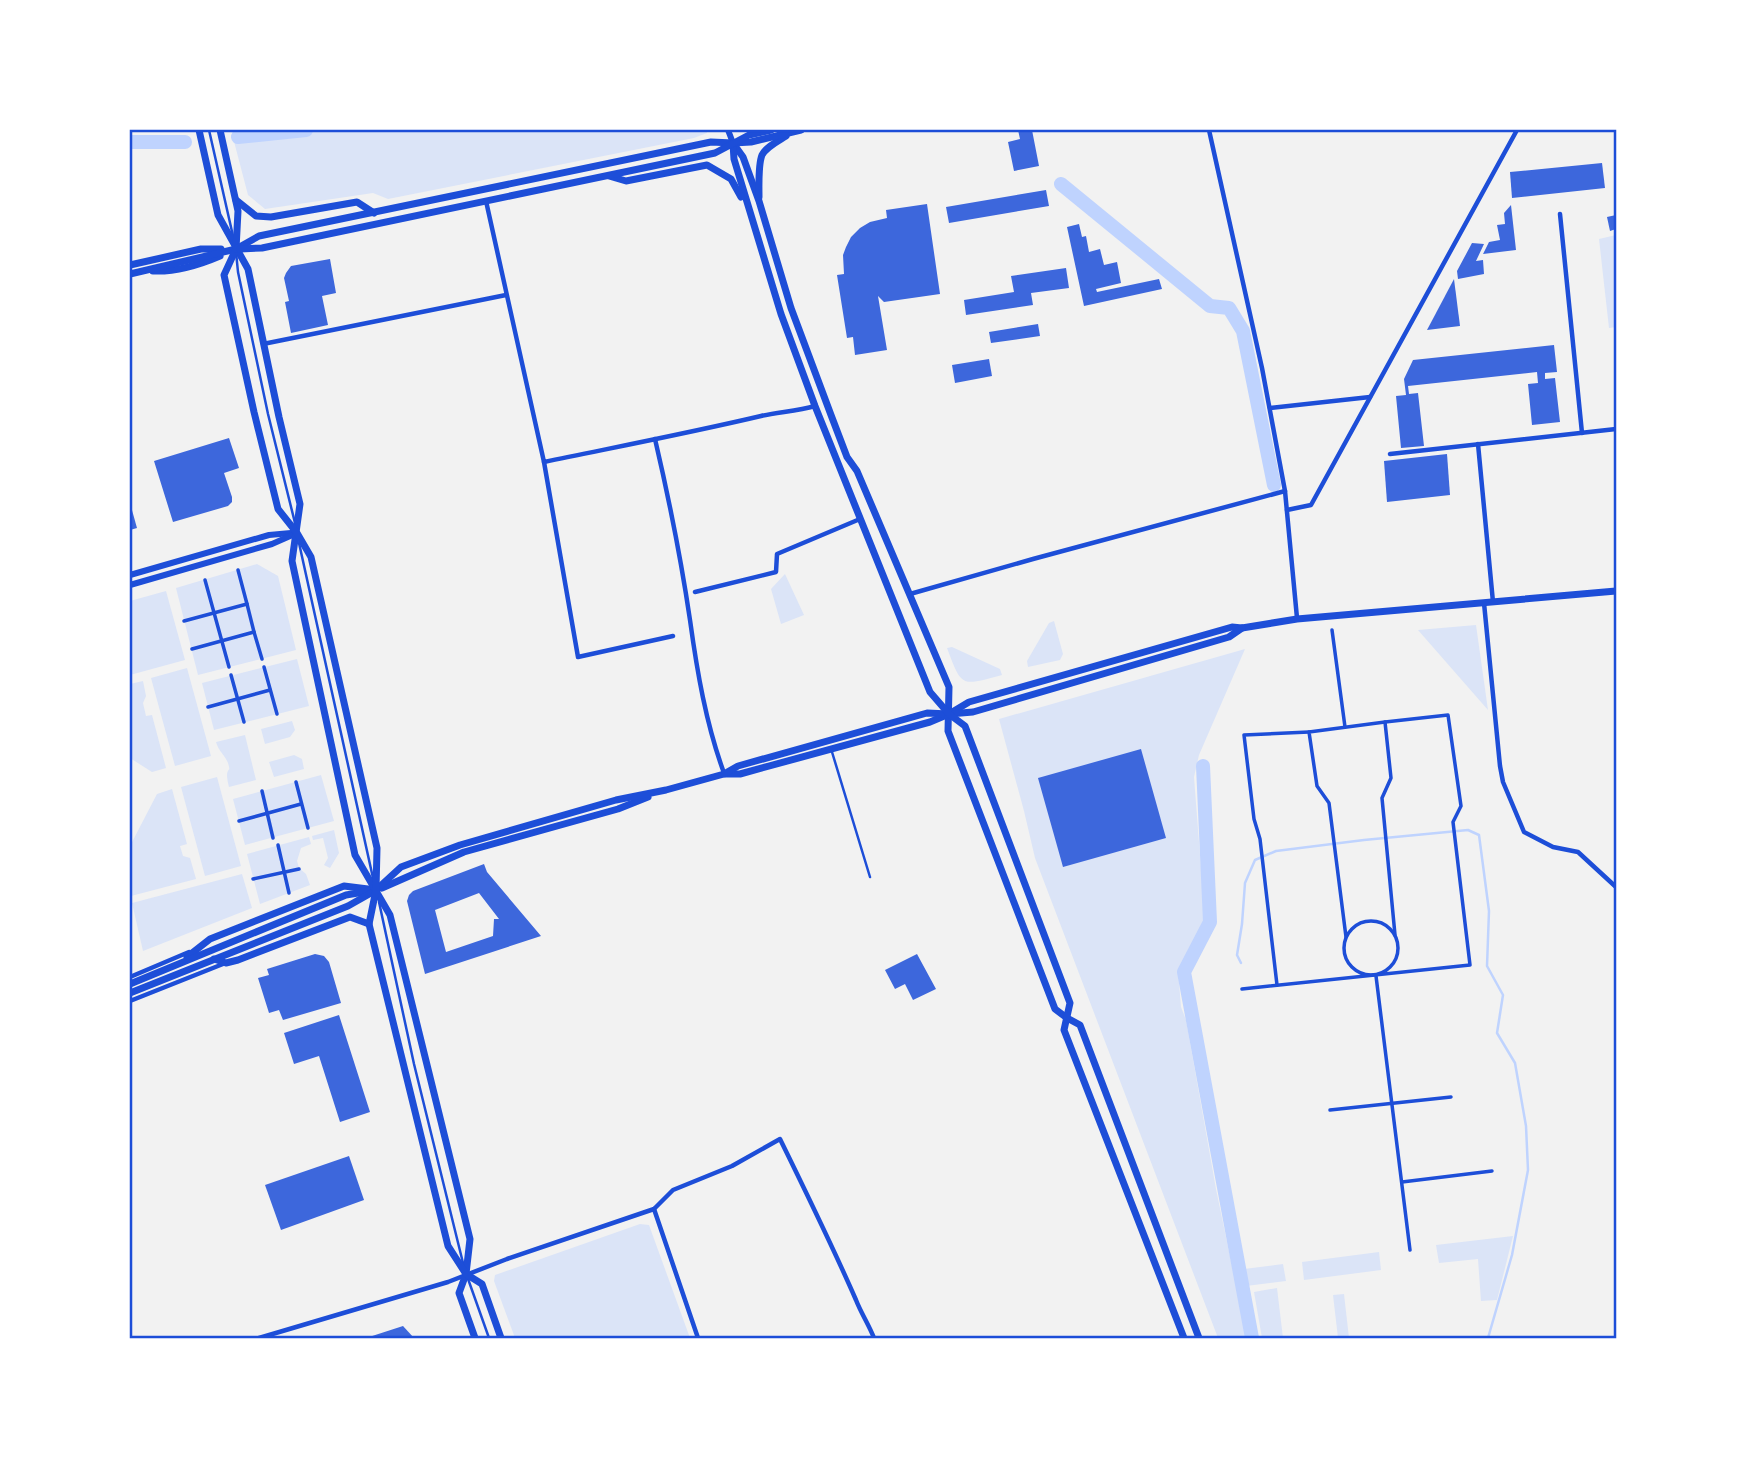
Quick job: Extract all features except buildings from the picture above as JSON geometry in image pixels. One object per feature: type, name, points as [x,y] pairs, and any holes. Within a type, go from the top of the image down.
[{"type":"main road","points":[[200,130],[218,215],[248,269],[300,504],[292,561],[355,855],[390,915],[470,1240],[466,1274],[459,1293],[475,1339]]},
{"type":"main road","points":[[220,130],[238,211],[236,249],[224,275],[278,509],[311,556],[377,848],[376,890],[369,925],[448,1246],[466,1274],[482,1284],[501,1339]]},
{"type":"main road","points":[[130,265],[201,249],[261,248],[715,153],[749,135],[771,130]]},
{"type":"main road","points":[[130,274],[204,263],[259,236],[711,142],[751,142],[799,130]]},
{"type":"main road","points":[[759,201],[762,155],[774,143],[799,130]]},
{"type":"main road","points":[[733,144],[743,157],[759,201],[791,308],[831,415],[949,687],[948,731],[1055,1009],[1080,1025],[1199,1339]]},
{"type":"main road","points":[[733,144],[734,159],[749,212],[781,314],[815,406],[930,691],[949,714],[965,726],[1070,1003],[1064,1030],[1184,1339]]},
{"type":"main road","points":[[605,175],[626,181],[706,165],[731,179],[749,212]]},
{"type":"main road","points":[[236,200],[256,216],[271,217],[357,202],[374,213]]},
{"type":"main road","points":[[130,984],[346,895],[376,890],[401,867],[460,845],[616,800],[724,774],[738,766],[927,713],[973,712],[1229,637],[1242,628],[1297,619],[1616,591]]},
{"type":"main road","points":[[724,774],[740,774],[930,722],[949,714]]},
{"type":"main road","points":[[130,993],[348,906],[376,890],[464,852],[618,808],[666,790]]},
{"type":"main road","points":[[176,965],[211,939],[344,886],[376,890]]},
{"type":"main road","points":[[214,959],[226,962],[238,960],[350,917],[369,925]]},
{"type":"street","points":[[728,130],[733,144]]},
{"type":"street","points":[[1209,130],[1270,408],[1285,491],[1297,619]]},
{"type":"street","points":[[1287,510],[1311,505],[1517,130]]},
{"type":"street","points":[[486,200],[544,462],[578,657],[673,636]]},
{"type":"street","points":[[1560,214],[1583,433]]},
{"type":"street","points":[[263,344],[506,295]]},
{"type":"street","points":[[1270,408],[1370,397]]},
{"type":"street","points":[[544,462],[815,406]]},
{"type":"street","points":[[1390,454],[1616,429]]},
{"type":"street","points":[[654,439],[670,507],[707,715],[724,774]]},
{"type":"street","points":[[1478,444],[1503,782],[1524,832],[1553,847],[1577,852],[1616,887]]},
{"type":"street","points":[[910,594],[1285,491]]},
{"type":"street","points":[[695,592],[776,572],[777,554],[861,519]]},
{"type":"street","points":[[130,575],[269,535],[297,533]]},
{"type":"street","points":[[130,584],[272,544],[297,533]]},
{"type":"street","points":[[239,570],[262,659]]},
{"type":"street","points":[[205,580],[229,667]]},
{"type":"street","points":[[184,621],[247,604]]},
{"type":"street","points":[[1332,630],[1345,727]]},
{"type":"street","points":[[192,649],[254,632]]},
{"type":"street","points":[[264,667],[277,714]]},
{"type":"street","points":[[231,675],[244,722]]},
{"type":"street","points":[[208,708],[270,690]]},
{"type":"street","points":[[1242,989],[1470,965],[1452,822],[1461,806],[1448,715],[1309,732],[1244,735],[1254,819],[1260,839],[1277,985]]},
{"type":"street","points":[[1385,722],[1391,778],[1382,798],[1395,935]]},
{"type":"street","points":[[1309,732],[1317,786],[1329,803],[1346,937]]},
{"type":"street","points":[[296,782],[308,828]]},
{"type":"street","points":[[262,791],[273,838]]},
{"type":"street","points":[[239,821],[301,804]]},
{"type":"street","points":[[278,845],[289,893]]},
{"type":"street","points":[[253,879],[299,869]]},
{"type":"street","points":[[1365,921],[1382,923],[1395,935],[1398,943],[1396,961],[1376,976],[1358,973],[1346,961],[1343,945],[1346,937],[1353,928],[1365,921]]},
{"type":"street","points":[[130,976],[185,954],[211,939]]},
{"type":"street","points":[[130,1001],[226,962]]},
{"type":"street","points":[[1376,976],[1410,1250]]},
{"type":"street","points":[[1330,1110],[1451,1097]]},
{"type":"street","points":[[259,1339],[448,1282],[506,1258],[654,1209],[673,1190],[732,1166],[780,1139],[874,1339]]},
{"type":"street","points":[[1402,1182],[1492,1171]]},
{"type":"street","points":[[654,1209],[698,1339]]},
{"type":"lane","points":[[209,130],[236,249],[238,272],[262,388],[297,533]]},
{"type":"lane","points":[[831,749],[870,877]]},
{"type":"lane","points":[[376,890],[414,1064],[466,1274],[489,1339]]},
{"type":"shaded area","points":[[231,130],[707,130],[707,133],[694,138],[388,199],[373,193],[265,209],[248,195]]},
{"type":"shaded area","points":[[1616,235],[1616,327],[1609,328],[1599,239]]},
{"type":"shaded area","points":[[257,564],[278,576],[296,650],[198,675],[176,588]]},
{"type":"shaded area","points":[[785,574],[804,615],[781,624],[771,589]]},
{"type":"shaded area","points":[[166,591],[185,660],[130,675],[130,601]]},
{"type":"shaded area","points":[[1054,621],[1063,654],[1060,660],[1028,667],[1027,661],[1049,623]]},
{"type":"shaded area","points":[[1476,625],[1488,710],[1418,630]]},
{"type":"shaded area","points":[[952,647],[1000,669],[1002,675],[965,681],[956,671],[947,648]]},
{"type":"shaded area","points":[[1245,649],[1199,755],[1194,777],[1205,921],[1178,970],[1181,1007],[1186,1020],[1216,1189],[1247,1338],[1218,1338],[1035,858],[999,719]]},
{"type":"shaded area","points":[[297,659],[309,706],[214,730],[202,683]]},
{"type":"shaded area","points":[[187,668],[211,756],[175,766],[151,678]]},
{"type":"shaded area","points":[[143,681],[146,716],[152,715],[166,768],[152,772],[130,758],[130,684]]},
{"type":"shaded area","points":[[292,721],[295,730],[290,737],[265,744],[261,729]]},
{"type":"shaded area","points":[[245,735],[256,780],[229,787],[228,763],[216,742]]},
{"type":"shaded area","points":[[294,755],[302,759],[304,769],[274,777],[269,762]]},
{"type":"shaded area","points":[[321,775],[334,821],[245,845],[233,799]]},
{"type":"shaded area","points":[[217,777],[241,866],[205,876],[181,787]]},
{"type":"shaded area","points":[[172,789],[187,844],[180,846],[183,856],[190,858],[196,879],[131,896],[130,846],[157,794]]},
{"type":"shaded area","points":[[334,830],[339,853],[330,868],[324,865],[328,858],[323,838],[313,840],[312,836]]},
{"type":"shaded area","points":[[309,837],[311,844],[301,848],[297,861],[310,885],[260,904],[247,854]]},
{"type":"shaded area","points":[[242,874],[252,908],[143,951],[132,903]]},
{"type":"shaded area","points":[[640,1224],[649,1225],[690,1338],[515,1338],[494,1281],[495,1275]]},
{"type":"shaded area","points":[[1513,1236],[1497,1300],[1481,1301],[1478,1259],[1439,1263],[1436,1245]]},
{"type":"shaded area","points":[[1379,1252],[1381,1270],[1304,1280],[1302,1262]]},
{"type":"shaded area","points":[[1283,1264],[1286,1281],[1246,1286],[1244,1269]]},
{"type":"shaded area","points":[[1277,1288],[1283,1338],[1262,1338],[1254,1292]]},
{"type":"shaded area","points":[[1344,1294],[1349,1338],[1338,1338],[1333,1295]]},
{"type":"waterway","points":[[238,137],[306,130]]},
{"type":"waterway","points":[[130,142],[185,142]]},
{"type":"waterway","points":[[1061,184],[1210,306],[1229,308],[1243,331],[1274,485]]},
{"type":"waterway","points":[[1203,766],[1210,922],[1184,972],[1252,1338]]},
{"type":"waterway","points":[[1241,963],[1237,955],[1245,883],[1255,860],[1276,851],[1364,840],[1468,830],[1479,835],[1489,911],[1487,966],[1503,995],[1497,1033],[1515,1063],[1526,1126],[1528,1170],[1512,1255],[1488,1338]]}]
